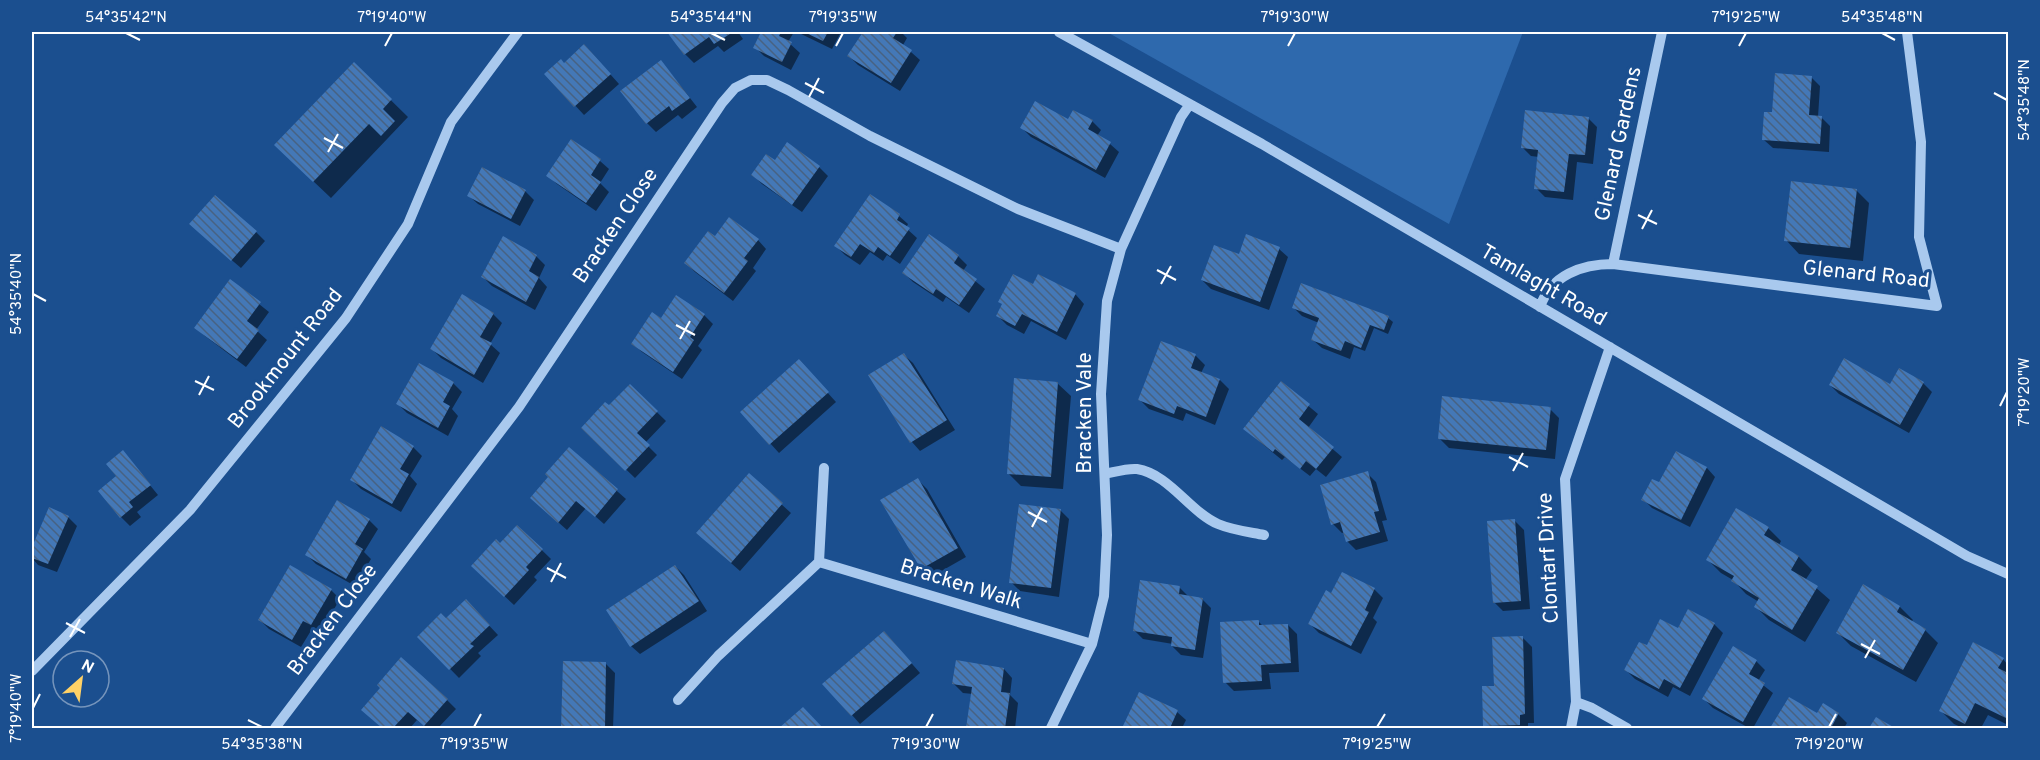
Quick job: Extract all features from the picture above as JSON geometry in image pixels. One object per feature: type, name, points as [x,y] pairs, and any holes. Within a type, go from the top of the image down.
[{"type":"street","name":"Brookmount Road","points":[[32,671],[190,510],[346,318],[408,225],[452,122],[518,32]]},
{"type":"street","name":"Tamlaght Road","points":[[1059,32],[1190,104],[1967,556],[2008,574]]},
{"type":"street","name":"Glenard Gardens","points":[[1613,264],[1662,32]]},
{"type":"street","name":"Glenard Road","points":[[1540,307],[1544,296],[1559,279],[1575,269],[1595,264],[1613,264],[1937,306],[1919,237],[1921,142],[1907,32]]},
{"type":"street","name":"Bracken Close","points":[[275,729],[519,407],[722,103],[735,88],[751,80],[767,80],[870,136],[1018,209],[1121,249]]},
{"type":"street","name":"Bracken Vale","points":[[1051,729],[1092,644],[1104,596],[1107,535],[1101,394],[1107,301],[1121,249],[1181,117],[1190,104]]},
{"type":"street","name":"Clontarf Drive","points":[[1571,729],[1576,702],[1565,479],[1610,347]]},
{"type":"street","points":[[678,700],[718,656],[819,562],[824,468]]},
{"type":"street","points":[[1105,474],[1138,469],[1156,477],[1183,497],[1198,512],[1218,525],[1264,535]]},
{"type":"street","name":"Bracken Walk","points":[[819,562],[1092,644]]},
{"type":"street","points":[[1576,702],[1592,708],[1628,729]]},
{"type":"shaded area","points":[[1107,32],[1523,32],[1449,224]]},
{"type":"building","points":[[667,32],[733,32],[714,44],[709,37],[684,55]]},
{"type":"building","points":[[761,32],[781,32],[779,36],[792,42],[782,62],[753,48]]},
{"type":"building","points":[[804,32],[828,32],[823,41]]},
{"type":"building","points":[[863,32],[897,32],[893,38],[912,50],[891,83],[847,56]]},
{"type":"building","points":[[584,44],[611,74],[574,107],[544,74],[561,59],[564,63]]},
{"type":"building","points":[[661,60],[690,98],[672,111],[669,106],[646,124],[620,91]]},
{"type":"building","points":[[354,62],[392,99],[383,109],[395,121],[381,136],[369,124],[313,182],[274,145]]},
{"type":"building","points":[[1775,73],[1812,76],[1809,115],[1822,116],[1820,144],[1762,140],[1764,112],[1772,112]]},
{"type":"building","points":[[1035,101],[1068,119],[1073,110],[1093,120],[1088,129],[1111,142],[1096,170],[1020,128]]},
{"type":"building","points":[[1525,110],[1589,117],[1585,155],[1569,154],[1564,192],[1534,189],[1538,150],[1521,148]]},
{"type":"building","points":[[571,139],[601,159],[591,175],[601,182],[586,203],[546,176]]},
{"type":"building","points":[[787,142],[820,166],[792,205],[751,175],[766,154],[775,160]]},
{"type":"building","points":[[482,167],[526,190],[511,219],[467,196]]},
{"type":"building","points":[[1791,181],[1857,189],[1850,248],[1784,241]]},
{"type":"building","points":[[870,194],[900,214],[897,220],[910,228],[890,256],[878,247],[874,253],[860,244],[851,257],[834,246]]},
{"type":"building","points":[[215,195],[257,231],[231,261],[189,224]]},
{"type":"building","points":[[729,217],[759,239],[744,258],[748,261],[724,293],[684,263],[708,231],[715,236]]},
{"type":"building","points":[[929,234],[959,255],[954,263],[977,279],[959,305],[936,289],[933,294],[902,273]]},
{"type":"building","points":[[1246,234],[1280,247],[1260,302],[1201,280],[1214,245],[1239,254]]},
{"type":"building","points":[[503,236],[537,255],[529,271],[539,277],[526,302],[481,277]]},
{"type":"building","points":[[1013,274],[1033,284],[1038,274],[1076,293],[1057,332],[1022,314],[1015,326],[996,316],[1002,304],[998,302]]},
{"type":"building","points":[[230,279],[261,302],[247,321],[259,330],[237,359],[194,328]]},
{"type":"building","points":[[1301,283],[1389,316],[1384,330],[1370,325],[1361,348],[1345,341],[1341,351],[1311,340],[1319,318],[1292,308]]},
{"type":"building","points":[[462,294],[494,313],[480,337],[492,343],[474,375],[430,349]]},
{"type":"building","points":[[676,295],[705,314],[690,337],[694,340],[673,372],[631,344],[652,312],[661,318]]},
{"type":"building","points":[[1161,341],[1196,354],[1191,368],[1220,379],[1206,417],[1177,406],[1174,414],[1138,400]]},
{"type":"building","points":[[904,353],[947,420],[910,443],[868,375]]},
{"type":"building","points":[[1844,358],[1890,384],[1899,368],[1924,382],[1900,425],[1829,385]]},
{"type":"building","points":[[799,359],[829,392],[769,445],[740,412]]},
{"type":"building","points":[[419,363],[454,382],[443,402],[450,406],[438,428],[396,404]]},
{"type":"building","points":[[1014,378],[1058,382],[1051,477],[1007,474]]},
{"type":"building","points":[[1281,381],[1310,404],[1299,419],[1334,447],[1316,469],[1306,461],[1300,469],[1275,449],[1273,452],[1243,429]]},
{"type":"building","points":[[630,384],[658,411],[637,433],[650,445],[625,471],[581,428],[605,402],[609,405]]},
{"type":"building","points":[[1442,396],[1551,407],[1546,450],[1438,439]]},
{"type":"building","points":[[381,426],[414,446],[400,469],[409,474],[392,504],[350,480]]},
{"type":"building","points":[[569,447],[618,489],[595,517],[576,501],[558,523],[530,498],[548,477],[545,474]]},
{"type":"building","points":[[123,450],[151,485],[129,502],[133,507],[120,518],[98,491],[116,476],[106,464]]},
{"type":"building","points":[[1676,451],[1707,467],[1681,520],[1641,500],[1652,479],[1659,482]]},
{"type":"building","points":[[1368,471],[1379,511],[1374,512],[1380,532],[1346,542],[1340,522],[1331,525],[1320,485]]},
{"type":"building","points":[[749,473],[783,503],[731,563],[696,533]]},
{"type":"building","points":[[918,478],[958,548],[921,569],[880,500]]},
{"type":"building","points":[[337,500],[370,519],[355,544],[363,549],[346,579],[305,555]]},
{"type":"building","points":[[1019,504],[1061,509],[1051,588],[1009,583]]},
{"type":"building","points":[[49,507],[69,516],[48,564],[32,558],[32,547]]},
{"type":"building","points":[[1736,508],[1769,527],[1764,535],[1799,556],[1791,570],[1818,586],[1792,630],[1754,607],[1759,598],[1731,581],[1734,576],[1706,560]]},
{"type":"building","points":[[1515,519],[1521,601],[1493,603],[1487,521]]},
{"type":"building","points":[[517,525],[543,549],[526,567],[529,570],[504,597],[471,566],[496,539],[500,543]]},
{"type":"building","points":[[290,565],[332,589],[311,625],[303,621],[292,640],[258,620]]},
{"type":"building","points":[[675,565],[699,601],[630,647],[606,610]]},
{"type":"building","points":[[1342,572],[1375,588],[1365,610],[1369,612],[1351,646],[1308,624],[1326,590],[1331,593]]},
{"type":"building","points":[[1140,580],[1180,586],[1179,594],[1203,598],[1195,650],[1171,646],[1172,637],[1133,631]]},
{"type":"building","points":[[1863,584],[1900,606],[1897,612],[1926,629],[1903,670],[1836,633]]},
{"type":"building","points":[[466,599],[490,625],[470,644],[474,646],[449,670],[417,637],[441,613],[446,618]]},
{"type":"building","points":[[1688,609],[1715,623],[1680,688],[1664,679],[1659,689],[1624,670],[1639,642],[1647,645],[1660,619],[1678,628]]},
{"type":"building","points":[[1259,620],[1259,625],[1288,624],[1291,663],[1261,665],[1262,681],[1223,683],[1220,622]]},
{"type":"building","points":[[884,631],[912,663],[851,716],[822,684]]},
{"type":"building","points":[[1523,636],[1525,714],[1520,715],[1520,725],[1483,726],[1482,686],[1494,686],[1492,637]]},
{"type":"building","points":[[1973,642],[2004,658],[1998,668],[2008,673],[2008,719],[1975,703],[1965,724],[1939,711]]},
{"type":"building","points":[[1733,646],[1757,660],[1749,674],[1765,683],[1743,722],[1702,699]]},
{"type":"building","points":[[401,657],[448,699],[424,726],[408,712],[393,728],[382,728],[361,710],[380,688],[377,685]]},
{"type":"building","points":[[956,660],[1004,668],[1001,692],[1010,693],[1005,728],[966,728],[972,687],[952,684]]},
{"type":"building","points":[[563,661],[606,662],[605,728],[561,728]]},
{"type":"building","points":[[1139,692],[1178,710],[1170,728],[1122,728]]},
{"type":"building","points":[[1789,697],[1817,713],[1823,703],[1839,713],[1831,728],[1770,728]]},
{"type":"building","points":[[803,707],[823,728],[779,728]]},
{"type":"building","points":[[1876,717],[1895,728],[1869,728]]}]
